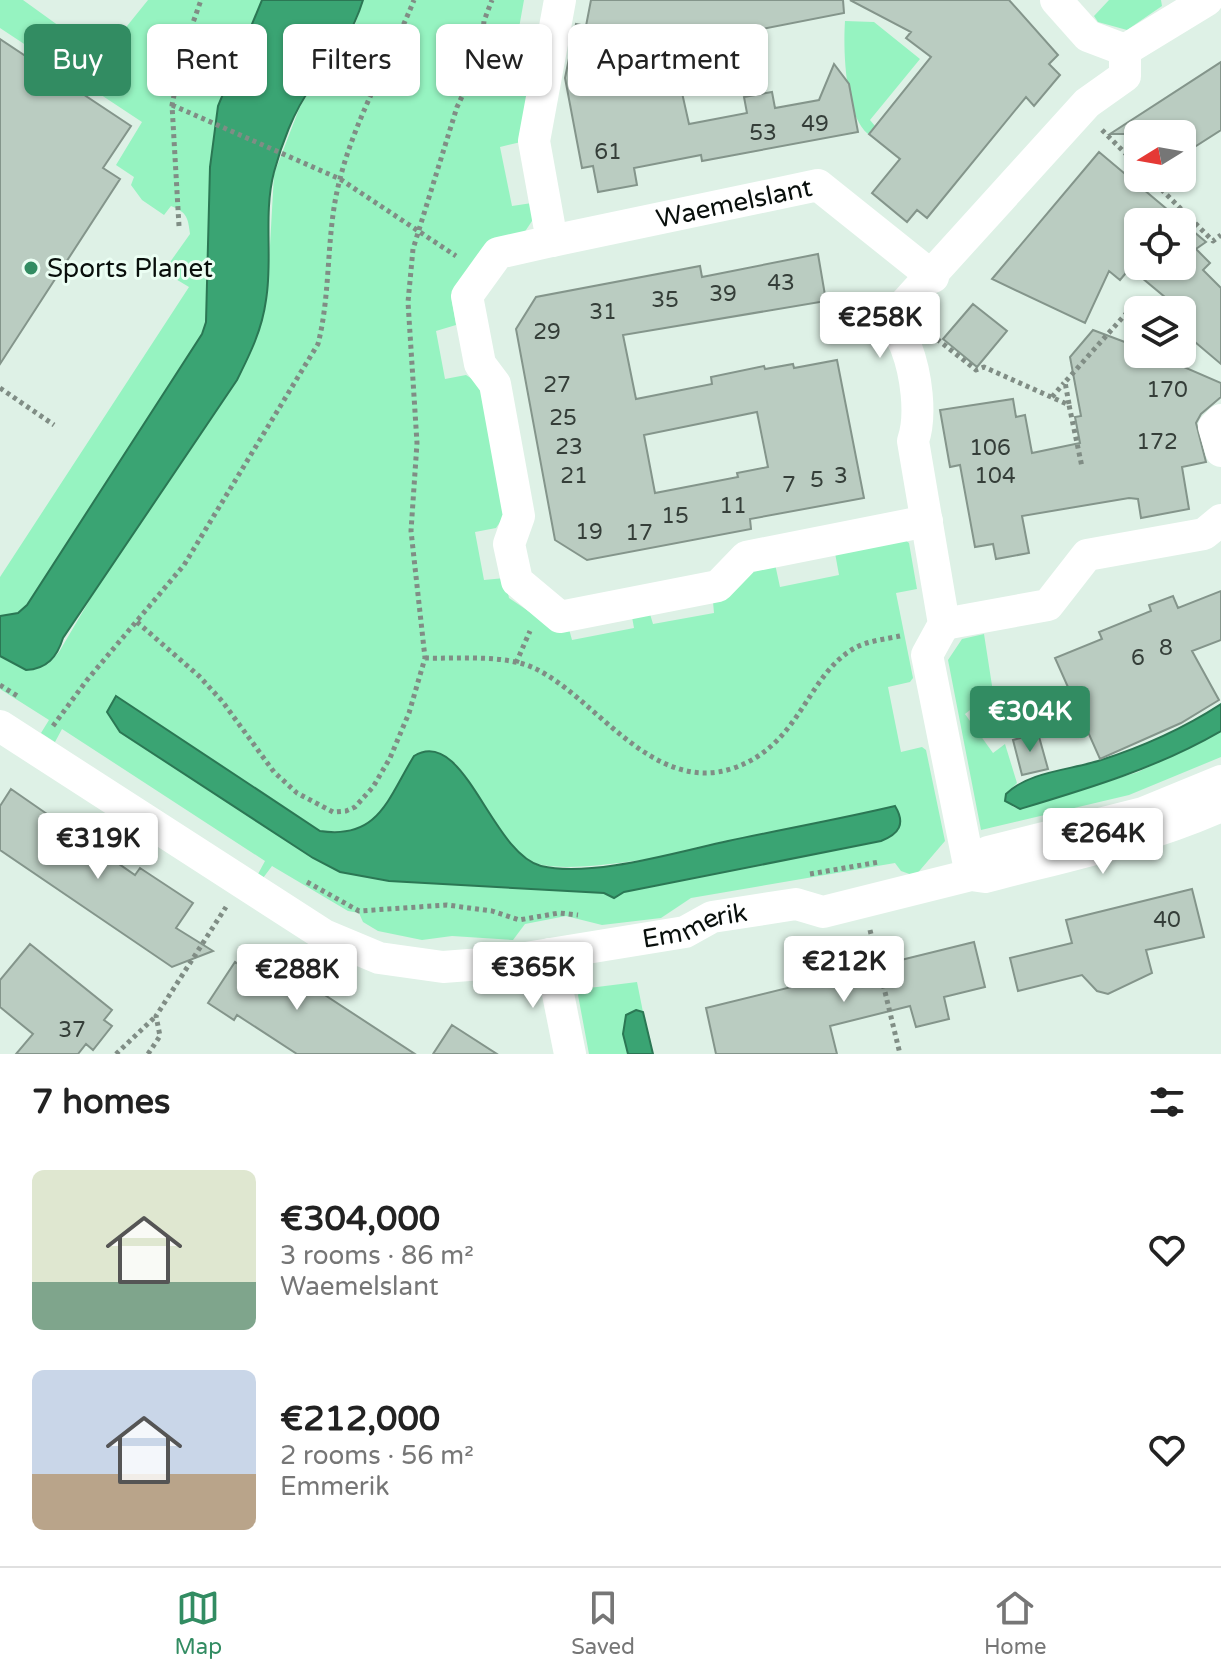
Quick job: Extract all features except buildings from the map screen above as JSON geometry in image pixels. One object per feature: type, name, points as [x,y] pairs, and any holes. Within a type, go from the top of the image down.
[{"type":"street","points":[[552,241],[534,141],[560,0]]},
{"type":"street","points":[[1056,0],[1088,36],[1125,50]]},
{"type":"street","points":[[1125,50],[1207,0]]},
{"type":"street","points":[[971,875],[927,655],[944,624],[913,441],[919,422],[906,345],[895,331],[892,318],[933,277],[1087,103],[1125,76],[1125,50]]},
{"type":"street","name":"Waemelslant","points":[[927,521],[746,557],[718,586],[560,617],[517,581],[509,544],[519,516],[495,384],[480,364],[467,296],[498,253],[818,185],[933,277]]},
{"type":"street","points":[[1221,420],[1214,427],[1221,451]]},
{"type":"street","points":[[944,624],[1048,605],[1087,555],[1204,534],[1221,520]]},
{"type":"street","name":"Emmerik","points":[[0,726],[324,935],[351,948],[401,962],[443,967],[550,954],[685,932],[712,917],[796,904],[823,912],[971,875],[985,877],[1123,842],[1221,806]]},
{"type":"street","name":"Emmerik","points":[[971,875],[988,852],[1143,813],[1221,781]]},
{"type":"street","points":[[550,954],[570,1054]]},
{"type":"path","points":[[179,226],[172,105],[184,48],[201,0]]},
{"type":"path","points":[[71,729],[57,721],[192,554],[254,444],[318,344],[325,316],[340,179],[363,114],[414,0]]},
{"type":"path","points":[[137,622],[222,701],[274,772],[297,793],[333,812],[355,807],[390,758],[409,713],[425,658],[411,531],[417,443],[408,302],[413,249],[457,107],[480,59],[484,21],[492,0]]},
{"type":"path","points":[[1087,103],[1098,126],[1124,152]]},
{"type":"path","points":[[172,105],[340,179],[420,230],[482,275]]},
{"type":"path","points":[[1164,192],[1221,248]]},
{"type":"path","points":[[1213,241],[1221,235]]},
{"type":"path","points":[[1052,397],[1124,316]]},
{"type":"path","points":[[906,345],[929,332],[976,370],[984,367],[1069,405]]},
{"type":"path","points":[[1065,382],[1082,467]]},
{"type":"path","points":[[0,388],[54,425]]},
{"type":"path","points":[[425,658],[494,660],[534,668],[560,684],[618,736],[643,751],[697,772],[717,771],[734,768],[760,754],[789,730],[836,663],[855,648],[944,624]]},
{"type":"path","points":[[808,874],[881,861]]},
{"type":"path","points":[[297,876],[359,911],[447,905],[492,911],[519,920],[565,913],[590,919]]},
{"type":"path","points":[[116,1054],[156,1016],[231,899],[241,904],[253,888]]},
{"type":"path","points":[[864,902],[900,1054]]},
{"type":"path","points":[[148,1054],[160,1036],[156,1016]]},
{"type":"shaded area","points":[[0,0],[23,0],[56,24],[24,24],[24,44],[0,28]]},
{"type":"shaded area","points":[[148,0],[262,0],[252,24],[147,24],[147,96],[222,96],[218,106],[210,167],[206,322],[202,334],[27,605],[18,613],[0,616],[0,577],[189,287],[169,275],[168,265],[190,234],[184,213],[171,206],[164,215],[142,200],[131,185],[134,177],[116,165],[142,122],[103,96],[131,96],[129,24]]},
{"type":"shaded area","points":[[262,0],[363,0],[354,24],[283,24],[283,96],[306,96],[289,128],[271,188],[268,284],[264,311],[251,351],[237,380],[63,638],[58,651],[40,667],[26,670],[0,656],[0,616],[18,613],[27,605],[202,334],[206,322],[210,167],[218,106],[222,96],[267,96],[267,24],[252,24]]},
{"type":"shaded area","points":[[363,0],[524,0],[520,24],[436,24],[436,96],[528,96],[521,142],[500,147],[512,206],[532,203],[538,212],[520,239],[488,244],[451,295],[456,325],[436,331],[445,379],[466,375],[483,386],[507,512],[496,528],[475,532],[484,580],[505,578],[509,598],[558,631],[569,629],[572,640],[634,628],[632,617],[650,614],[653,624],[714,613],[713,602],[748,565],[775,564],[780,587],[839,575],[835,553],[900,536],[909,543],[917,589],[896,593],[913,678],[910,682],[888,687],[901,752],[922,747],[926,750],[945,841],[915,876],[901,871],[895,863],[691,898],[661,918],[602,925],[566,916],[525,924],[513,940],[452,936],[422,940],[378,931],[363,922],[359,913],[348,911],[272,866],[263,878],[258,874],[265,861],[62,729],[55,742],[41,733],[49,720],[0,689],[0,656],[35,669],[48,664],[59,652],[267,299],[274,174],[306,96],[420,96],[420,24],[355,24]],"holes":[[[116,696],[320,831],[354,832],[373,822],[384,806],[455,763],[516,850],[528,860],[554,867],[595,866],[705,849],[895,806],[624,892],[614,898],[604,893],[389,881],[340,871],[313,858],[120,732]]]},
{"type":"shaded area","points":[[1109,0],[1161,0],[1162,6],[1127,30],[1098,22],[1094,16]]},
{"type":"shaded area","points":[[845,21],[874,22],[920,59],[870,120],[875,126],[868,134],[860,125],[850,98],[845,64]]},
{"type":"shaded area","points":[[984,634],[993,692],[965,714],[993,753],[1005,744],[1017,783],[1006,794],[1013,807],[1020,809],[1138,772],[1221,731],[1221,757],[1129,795],[981,830],[948,660],[962,639]]},
{"type":"shaded area","points":[[116,696],[320,831],[340,832],[369,822],[388,801],[414,756],[432,751],[448,758],[463,774],[507,839],[523,856],[541,866],[584,869],[634,862],[895,806],[900,823],[896,832],[881,841],[624,892],[614,898],[604,893],[389,881],[340,872],[313,858],[120,732],[107,712]]},
{"type":"shaded area","points":[[1221,704],[1221,731],[1172,756],[1097,785],[1020,809],[1005,801],[1006,794],[1026,781],[1129,750],[1177,729]]},
{"type":"shaded area","points":[[637,982],[643,1012],[636,1010],[623,1034],[628,1054],[589,1054],[578,995],[581,989]]},
{"type":"shaded area","points":[[636,1010],[643,1012],[653,1054],[628,1054],[623,1034],[626,1015]]},
{"type":"place","name":"Sports Planet","points":[[31,268]]}]
